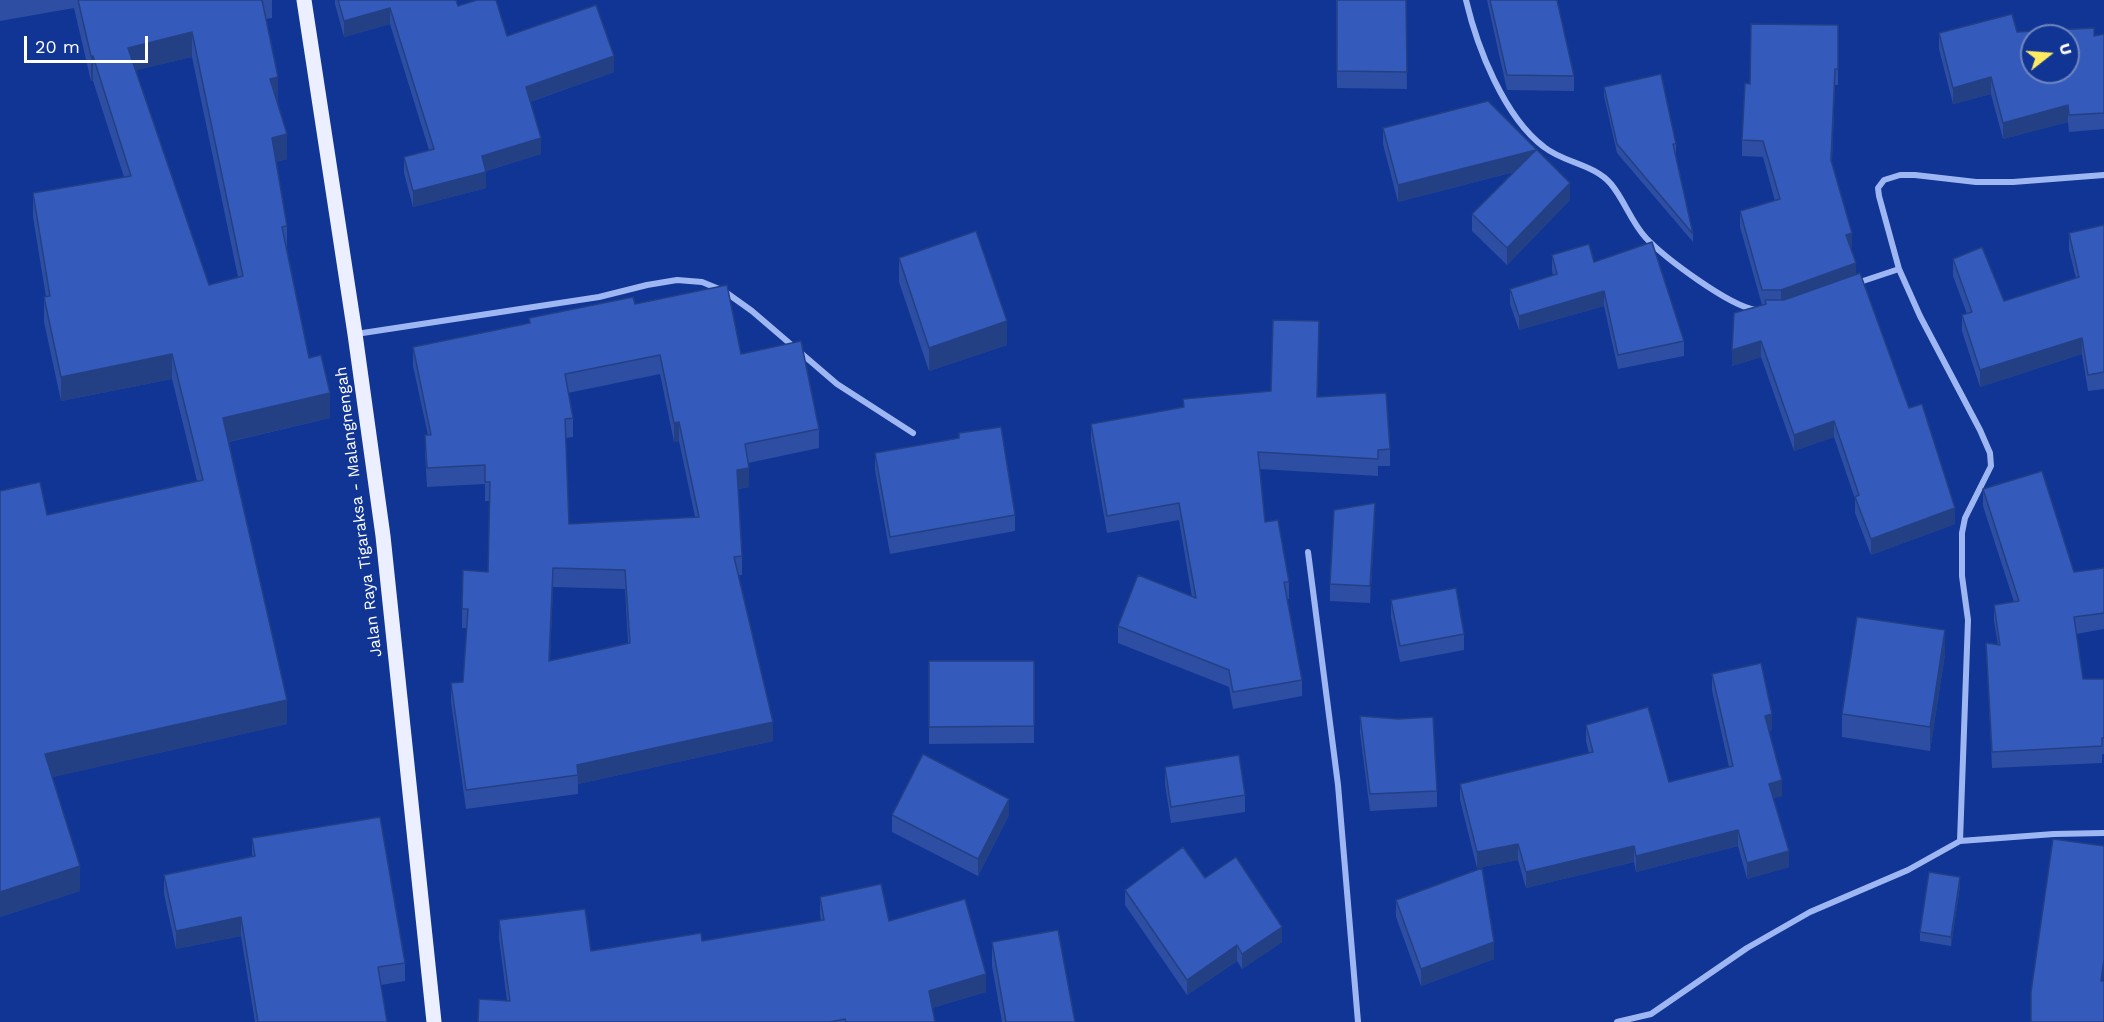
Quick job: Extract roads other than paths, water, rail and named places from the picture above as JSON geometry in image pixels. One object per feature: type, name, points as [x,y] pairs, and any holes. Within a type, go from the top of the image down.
[{"type":"main road","name":"Jalan Raya Tigaraksa - Malangnengah","points":[[304,0],[383,536],[426,928],[434,1022]]},
{"type":"street","points":[[1466,0],[1479,43],[1493,75],[1509,107],[1529,133],[1544,147],[1598,173],[1611,183],[1646,238],[1671,260],[1730,301],[1750,309],[1766,312]]},
{"type":"street","points":[[1960,841],[1968,620],[1962,576],[1962,533],[1968,512],[1991,466],[1990,453],[1920,316],[1899,269],[1881,207],[1878,188],[1884,180],[1900,175],[1976,182],[2013,182],[2104,175]]},
{"type":"street","points":[[1852,285],[1899,269]]},
{"type":"street","points":[[355,334],[599,297],[677,280],[702,282],[724,291],[752,311],[837,384],[913,433]]},
{"type":"street","points":[[1308,552],[1338,785],[1358,1022]]},
{"type":"street","points":[[1617,1022],[1651,1014],[1747,948],[1810,912],[1908,870],[1960,841],[2104,833]]},
{"type":"street","points":[[1651,1014],[1654,1022]]}]
